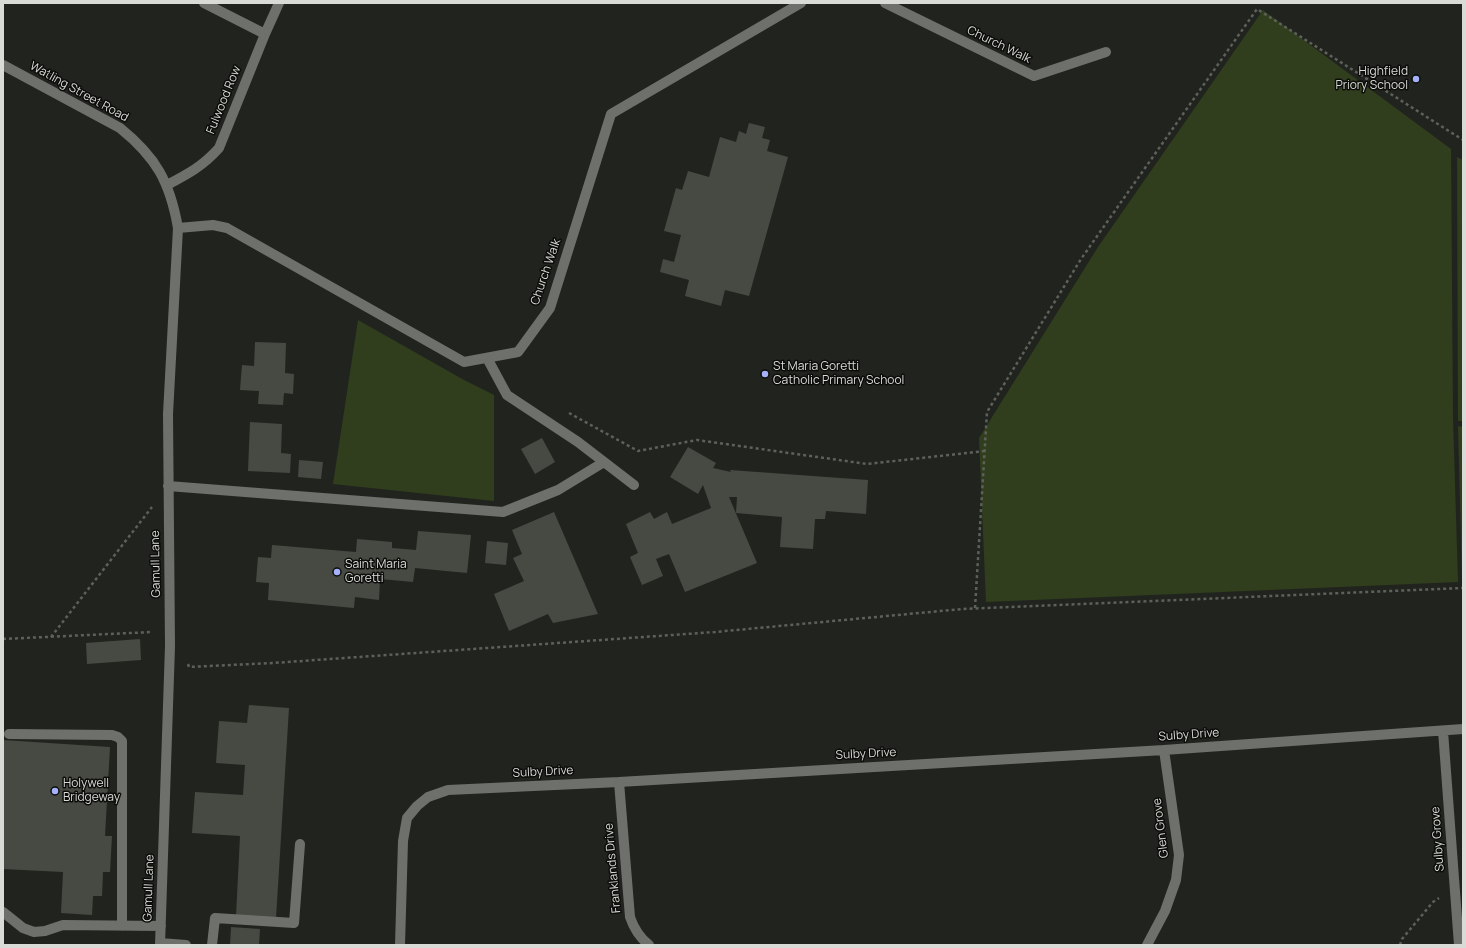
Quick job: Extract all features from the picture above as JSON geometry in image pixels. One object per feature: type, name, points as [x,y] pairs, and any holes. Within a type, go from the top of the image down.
[{"type":"street","points":[[204,3],[265,34]]},
{"type":"street","name":"Fulwood Row","points":[[167,185],[195,170],[207,161],[219,148],[279,3]]},
{"type":"street","name":"Church Walk","points":[[178,228],[213,225],[227,228],[464,362],[518,352],[550,308],[611,114],[801,3]]},
{"type":"street","name":"Church Walk","points":[[885,3],[1034,76],[1106,52]]},
{"type":"street","name":"Watling Street Road","points":[[3,65],[120,128],[135,140],[148,154],[159,169],[167,185]]},
{"type":"street","name":"Gamull Lane","points":[[160,944],[170,646],[168,414],[178,228],[174,204],[167,185]]},
{"type":"street","points":[[488,358],[507,395],[578,442],[634,485]]},
{"type":"street","points":[[168,486],[502,512],[558,490],[604,462]]},
{"type":"street","name":"Sulby Drive","points":[[400,945],[403,842],[407,818],[417,806],[428,797],[448,790],[619,782],[1164,750],[1463,729]]},
{"type":"street","name":"Sulby Grove","points":[[1443,731],[1458,945]]},
{"type":"street","points":[[9,734],[112,735],[118,737],[122,742],[122,926]]},
{"type":"street","name":"Glen Grove","points":[[1147,945],[1165,911],[1176,880],[1179,855],[1164,750]]},
{"type":"street","name":"Franklands Drive","points":[[619,782],[630,917],[634,929],[641,939],[650,945]]},
{"type":"street","points":[[212,945],[215,918],[294,923],[300,844]]},
{"type":"street","points":[[3,912],[23,928],[34,932],[62,925],[161,926]]},
{"type":"street","points":[[160,944],[186,945]]},
{"type":"path","points":[[975,608],[987,412],[1081,259],[1257,9],[1463,140]]},
{"type":"path","points":[[563,410],[638,451],[698,440],[867,464],[985,451]]},
{"type":"path","points":[[51,637],[168,486]]},
{"type":"path","points":[[188,660],[189,666],[273,663],[715,632],[975,608],[1463,588]]},
{"type":"path","points":[[3,639],[157,632]]},
{"type":"path","points":[[1400,945],[1402,939],[1433,902],[1455,888]]},
{"type":"green space","points":[[1263,10],[1451,149],[1453,418],[1458,582],[986,602],[979,438],[1098,247]]},
{"type":"green space","points":[[1457,157],[1463,160],[1463,421],[1458,421]]},
{"type":"green space","points":[[358,320],[464,380],[494,395],[494,501],[333,484]]},
{"type":"green space","points":[[1458,426],[1463,427],[1462,580]]},
{"type":"building","points":[[749,123],[765,127],[762,138],[770,140],[767,151],[788,157],[749,296],[725,290],[721,306],[685,296],[689,280],[660,272],[663,259],[674,262],[681,235],[664,231],[676,188],[682,190],[688,171],[709,177],[720,137],[736,142],[739,131],[746,134]]},
{"type":"building","points":[[255,342],[286,343],[285,373],[294,374],[293,394],[284,393],[283,405],[258,404],[259,391],[240,390],[242,365],[254,366]]},
{"type":"building","points":[[250,422],[282,424],[281,453],[291,454],[290,473],[248,471]]},
{"type":"building","points":[[542,438],[555,462],[535,474],[521,449]]},
{"type":"building","points":[[688,447],[716,463],[713,468],[731,472],[730,470],[868,480],[866,514],[826,511],[825,519],[815,519],[813,549],[780,547],[782,517],[736,513],[737,497],[729,497],[757,563],[685,592],[669,554],[656,559],[663,576],[642,585],[630,557],[638,553],[626,524],[650,512],[654,519],[667,512],[672,524],[711,508],[703,485],[698,494],[670,477]]},
{"type":"building","points":[[299,460],[323,462],[321,479],[298,477]]},
{"type":"building","points":[[554,512],[598,614],[553,623],[548,614],[509,631],[494,594],[524,581],[513,558],[522,554],[512,530]]},
{"type":"building","points":[[418,531],[471,535],[467,573],[415,568],[413,582],[380,579],[379,600],[355,597],[354,608],[268,600],[269,583],[256,582],[258,557],[271,558],[272,545],[356,552],[357,539],[392,542],[392,548],[416,550]]},
{"type":"building","points":[[487,541],[508,543],[506,565],[485,563]]},
{"type":"building","points":[[140,639],[141,660],[87,664],[86,643]]},
{"type":"building","points":[[249,705],[289,708],[276,918],[236,916],[240,836],[192,833],[195,792],[243,795],[245,765],[216,763],[219,721],[247,723]]},
{"type":"building","name":"Holywell Bridgeway","points":[[3,740],[110,747],[105,836],[112,836],[110,872],[103,872],[102,896],[93,896],[92,915],[61,913],[63,872],[3,869]]},
{"type":"building","points":[[231,927],[260,929],[259,945],[230,945]]},
{"type":"place","name":"Highfield Priory School","points":[[1416,79]]},
{"type":"place","name":"St Maria Goretti Catholic Primary School","points":[[765,374]]},
{"type":"place","name":"Saint Maria Goretti","points":[[337,572]]},
{"type":"place","name":"Holywell Bridgeway","points":[[55,791]]}]
